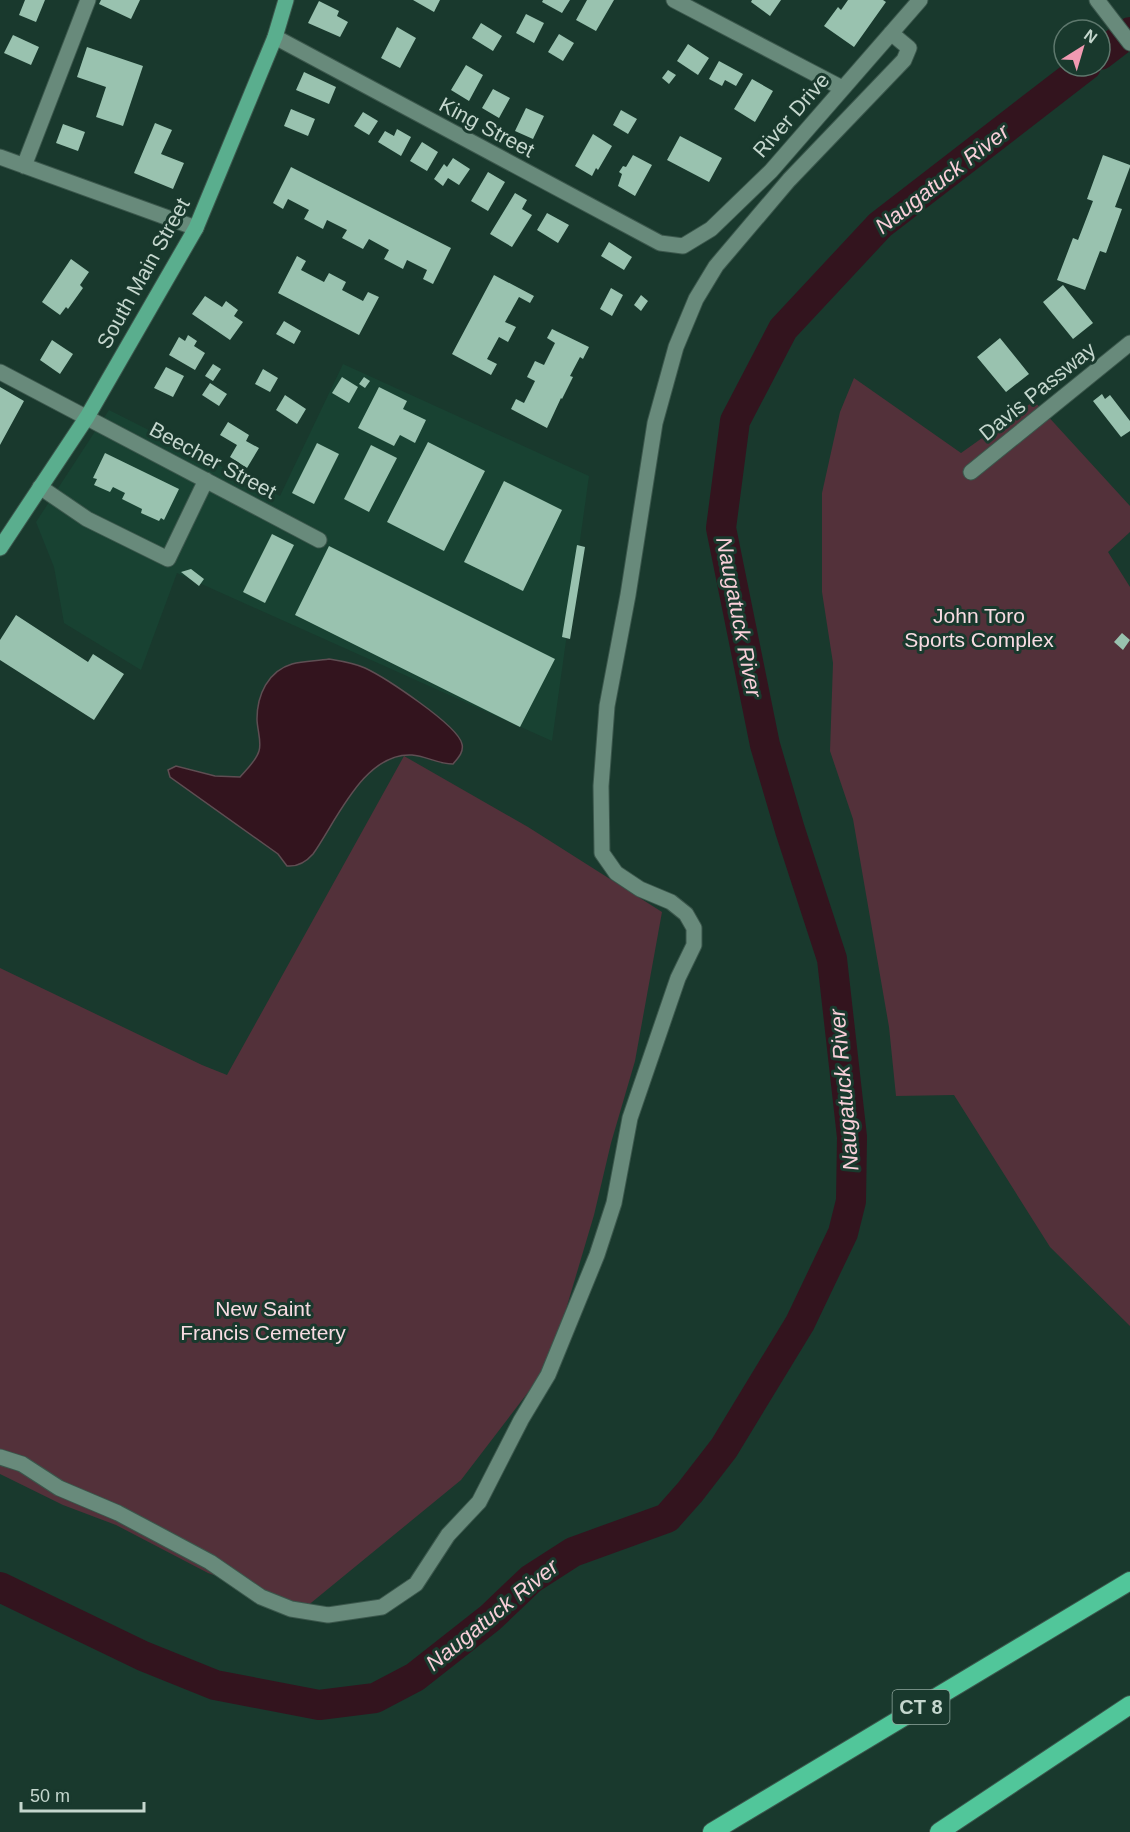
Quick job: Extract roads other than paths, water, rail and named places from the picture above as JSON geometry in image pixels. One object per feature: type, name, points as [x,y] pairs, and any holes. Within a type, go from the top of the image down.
[{"type":"highway","name":"CT 8","points":[[712,1832],[1130,1581]]},
{"type":"highway","points":[[939,1832],[1130,1706]]},
{"type":"main road","name":"South Main Street","points":[[1,543],[87,417],[196,228],[275,37],[286,0]]},
{"type":"street","points":[[24,166],[88,0]]},
{"type":"street","points":[[674,0],[842,88]]},
{"type":"street","name":"River Drive","points":[[682,246],[711,230],[771,171],[920,0]]},
{"type":"street","points":[[1097,0],[1130,43]]},
{"type":"street","points":[[0,1457],[22,1464],[59,1488],[128,1518],[210,1562],[261,1597],[291,1609],[328,1615],[382,1607],[416,1584],[448,1535],[479,1502],[521,1420],[548,1375],[594,1265],[614,1203],[630,1118],[678,978],[694,945],[694,928],[686,914],[671,902],[640,889],[616,873],[602,853],[601,786],[607,706],[628,595],[655,423],[676,347],[696,299],[716,266],[789,180],[904,60],[909,48],[891,33]]},
{"type":"street","name":"King Street","points":[[275,37],[660,243],[682,246]]},
{"type":"street","points":[[0,157],[196,228]]},
{"type":"street","name":"Davis Passway","points":[[971,472],[1130,343]]},
{"type":"street","name":"Beecher Street","points":[[0,372],[319,540]]},
{"type":"street","points":[[40,487],[87,519],[168,559],[206,480]]},
{"type":"waterway","name":"Naugatuck River","points":[[1112,46],[1130,32]]},
{"type":"waterway","name":"Naugatuck River","points":[[0,1587],[143,1656],[215,1685],[319,1705],[375,1698],[415,1677],[490,1618],[531,1579],[573,1552],[667,1518],[724,1448],[800,1323],[843,1233],[851,1201],[852,1137],[832,959],[765,745],[721,528],[735,421],[783,329],[880,225],[1070,78]]},
{"type":"park label","name":"John Toro Sports Complex","points":[[979,627]]},
{"type":"park label","name":"New Saint Francis Cemetery","points":[[263,1320]]}]
